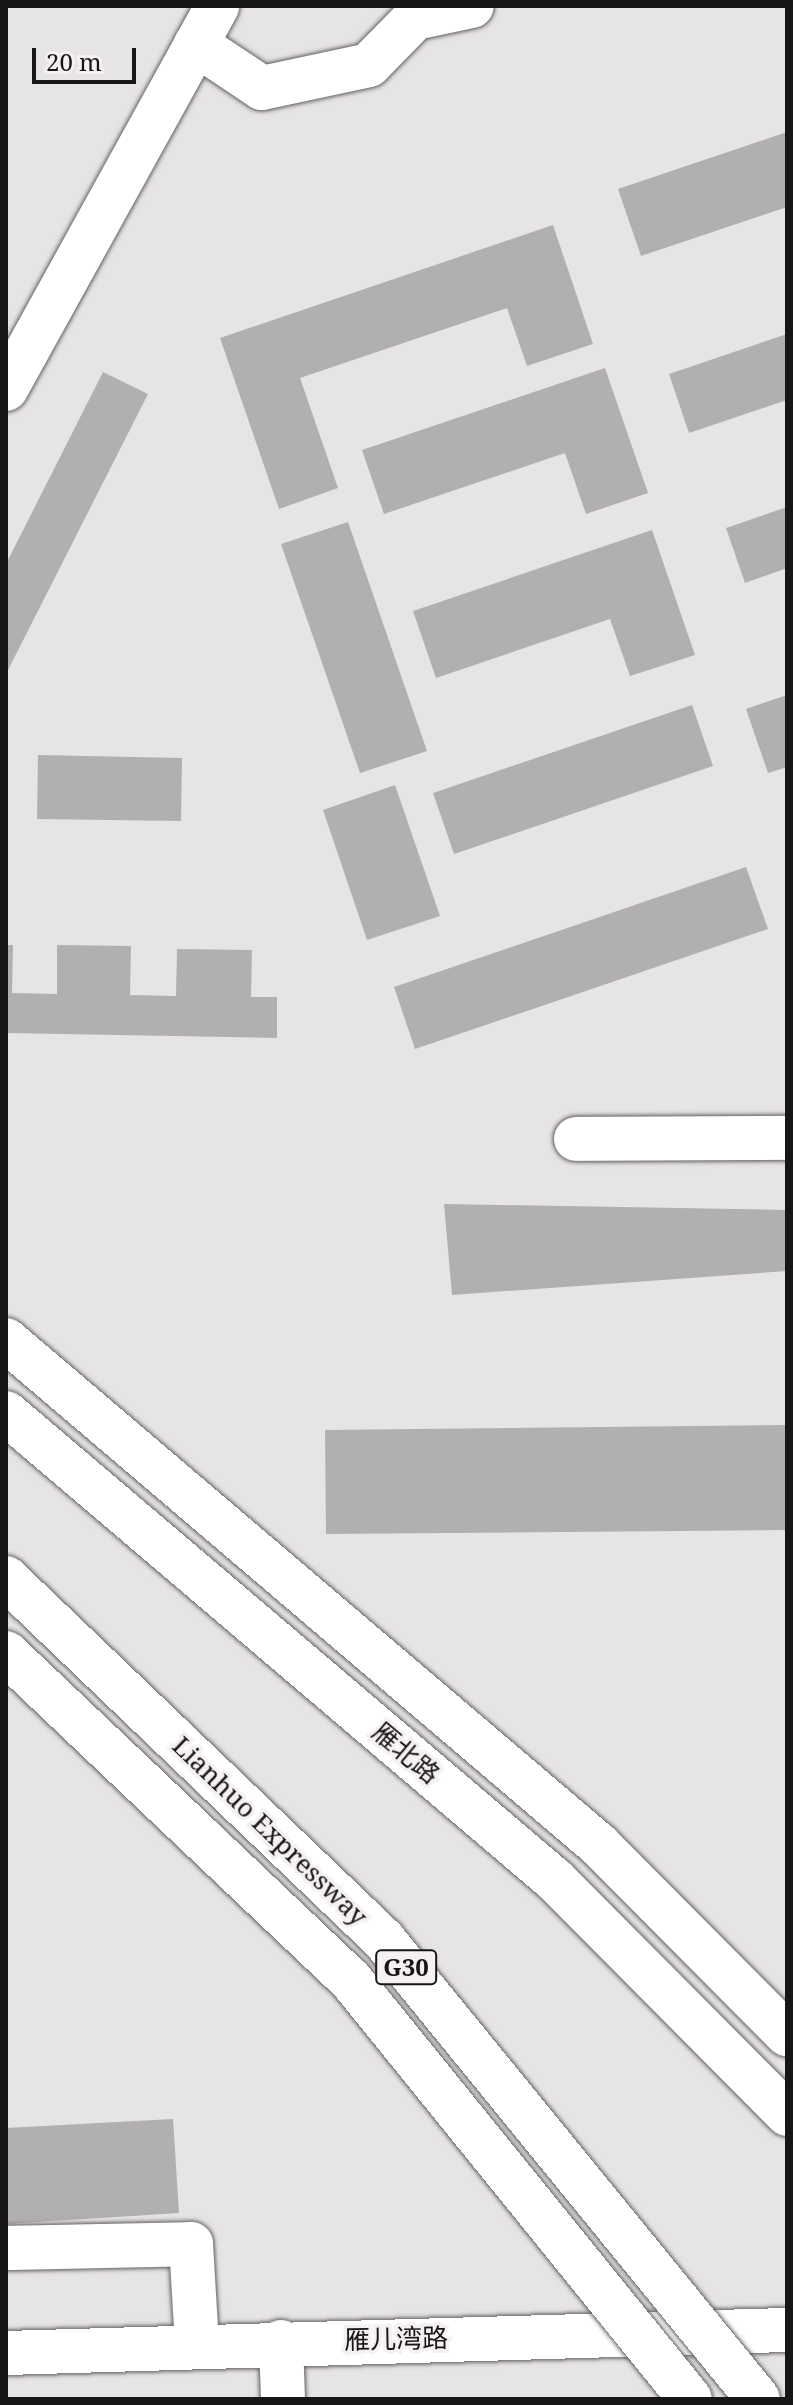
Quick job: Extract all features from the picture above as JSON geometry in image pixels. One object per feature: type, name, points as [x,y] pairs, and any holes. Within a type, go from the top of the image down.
[{"type":"main road","points":[[6,389],[217,6]]},
{"type":"main road","points":[[196,44],[262,88],[369,65],[415,18],[472,6]]},
{"type":"main road","points":[[576,1139],[787,1138]]},
{"type":"main road","points":[[6,1340],[599,1845],[787,2034]]},
{"type":"main road","name":"雁北路","points":[[6,1413],[555,1880],[787,2114]]},
{"type":"main road","name":"Lianhuo Expressway","points":[[6,1578],[383,1939],[758,2399]]},
{"type":"main road","name":"Lianhuo Expressway","points":[[6,1653],[350,1979],[690,2399]]},
{"type":"main road","points":[[6,2248],[191,2244],[197,2344]]},
{"type":"main road","name":"雁儿湾路","points":[[6,2353],[197,2344],[787,2330]]},
{"type":"main road","points":[[281,2342],[283,2399]]},
{"type":"building","points":[[787,132],[787,207],[641,256],[618,189]]},
{"type":"building","points":[[553,225],[593,344],[527,366],[507,308],[300,378],[338,488],[279,509],[220,338]]},
{"type":"building","points":[[787,334],[787,400],[689,433],[669,374]]},
{"type":"building","points":[[605,368],[648,493],[586,514],[565,453],[384,514],[362,450]]},
{"type":"building","points":[[103,372],[148,394],[6,674],[6,564]]},
{"type":"building","points":[[787,507],[787,568],[745,583],[726,528]]},
{"type":"building","points":[[348,522],[427,751],[360,773],[281,544]]},
{"type":"building","points":[[652,530],[695,655],[630,676],[610,619],[436,678],[413,611]]},
{"type":"building","points":[[787,695],[787,767],[768,773],[746,709]]},
{"type":"building","points":[[692,705],[713,766],[454,854],[433,793]]},
{"type":"building","points":[[38,755],[182,758],[181,821],[37,819]]},
{"type":"building","points":[[395,785],[440,916],[367,940],[323,810]]},
{"type":"building","points":[[746,867],[768,929],[415,1049],[394,987]]},
{"type":"building","points":[[6,945],[13,945],[12,993],[57,994],[57,945],[131,946],[130,995],[176,996],[177,949],[252,950],[251,997],[277,997],[277,1038],[6,1033]]},
{"type":"building","points":[[444,1204],[787,1210],[787,1271],[452,1295]]},
{"type":"building","points":[[787,1425],[787,1530],[326,1534],[325,1430]]},
{"type":"building","points":[[173,2119],[179,2213],[6,2224],[6,2128]]}]
